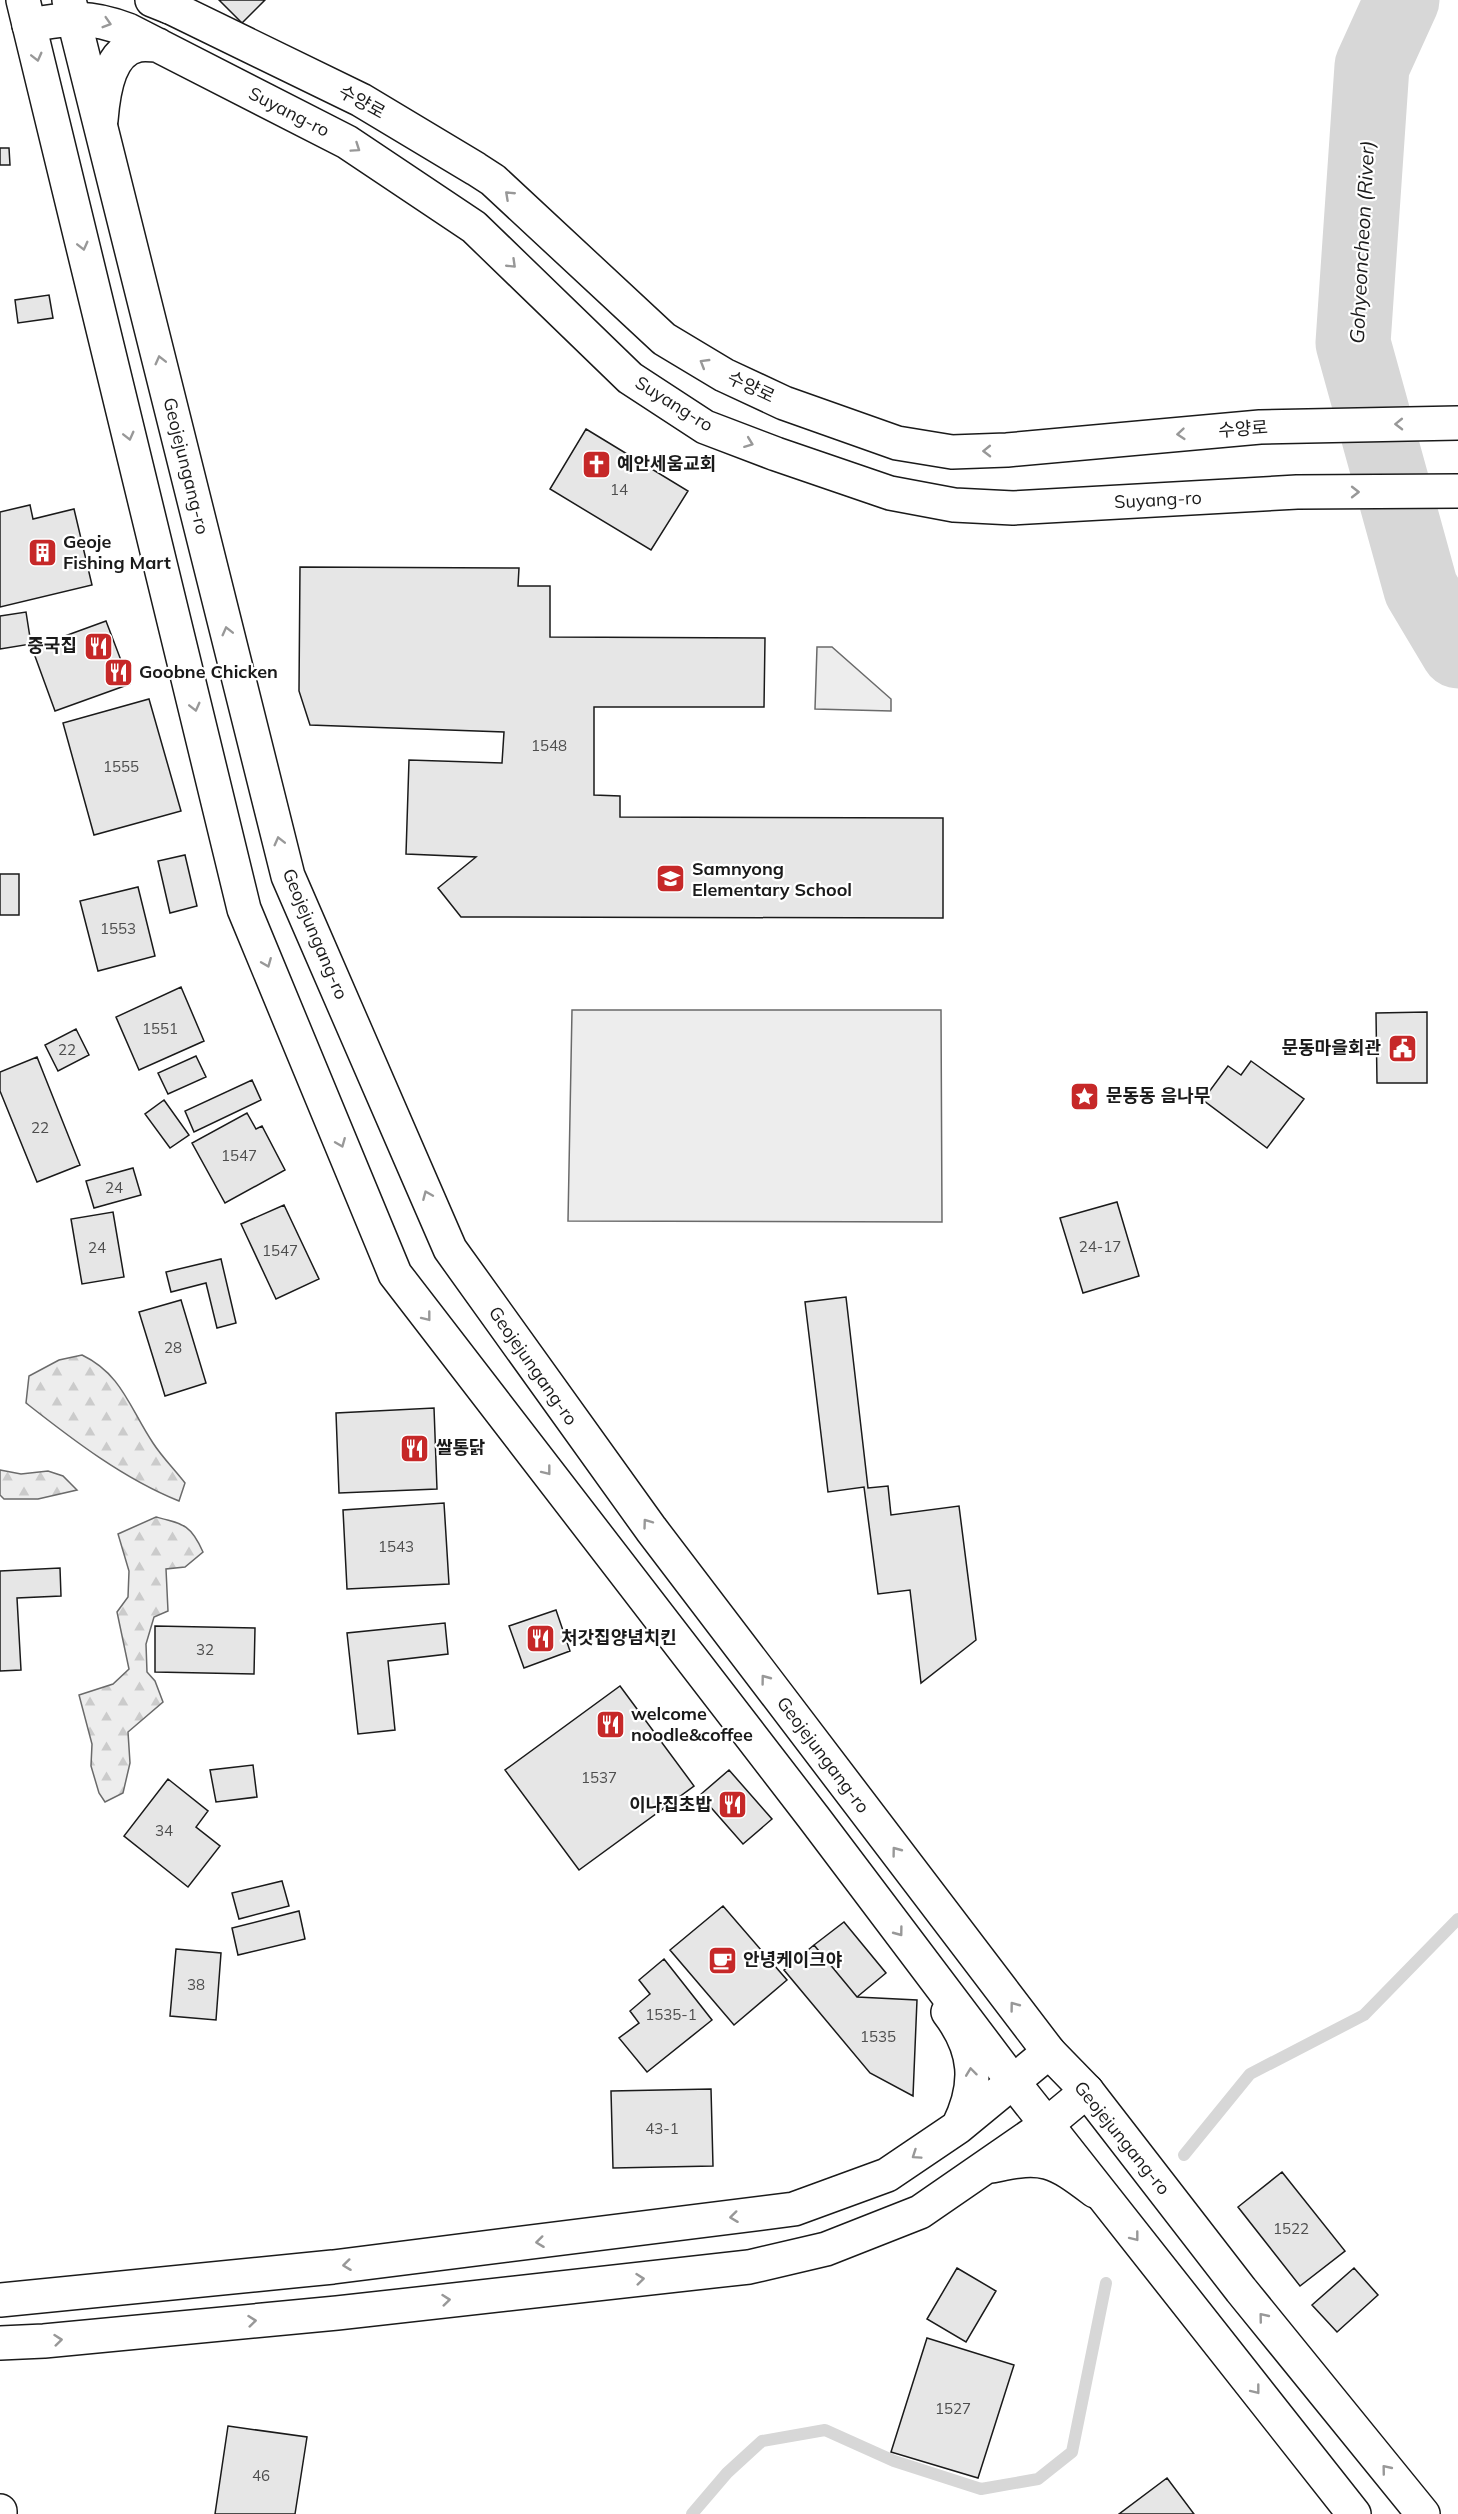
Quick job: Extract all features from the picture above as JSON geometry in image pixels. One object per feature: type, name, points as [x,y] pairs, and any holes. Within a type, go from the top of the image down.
[{"type":"main road","name":"수양로","points":[[160,2],[361,100],[493,180],[664,339],[724,375],[784,403],[897,443],[952,452],[1007,450],[1260,427],[1458,423]]},
{"type":"main road","name":"Suyang-ro","points":[[26,13],[71,9],[128,30],[348,142],[474,227],[630,378],[705,427],[890,493],[954,506],[1013,508],[1297,492],[1458,491]]},
{"type":"main road","name":"Geojejungang-ro","points":[[71,9],[288,876],[450,1248],[651,1529],[1049,2052],[1087,2091],[1241,2290],[1422,2514]]},
{"type":"main road","points":[[26,13],[244,909],[395,1274],[1046,2125],[1354,2514]]},
{"type":"main road","points":[[100,120],[102,101],[112,68],[119,57],[138,45],[158,45]]},
{"type":"main road","points":[[921,1961],[931,1989],[957,2023],[968,2046],[973,2086],[968,2106],[958,2127]]},
{"type":"main road","points":[[0,2300],[333,2267],[794,2210],[887,2175],[958,2127],[1049,2052]]},
{"type":"main road","points":[[0,2343],[44,2342],[337,2313],[749,2267],[826,2249],[920,2212],[1046,2125],[1087,2091]]},
{"type":"main road","points":[[981,2168],[1023,2158],[1052,2163],[1069,2172],[1104,2198]]},
{"type":"shaded area","points":[[817,647],[832,647],[891,699],[891,711],[815,709]]},
{"type":"shaded area","points":[[572,1010],[941,1010],[942,1222],[568,1221]]},
{"type":"green space","points":[[82,1355],[96,1363],[116,1382],[157,1448],[185,1483],[179,1501],[138,1482],[119,1470],[26,1403],[29,1376],[59,1360]]},
{"type":"green space","points":[[0,1470],[21,1474],[48,1471],[63,1476],[77,1490],[38,1499],[4,1499],[0,1495]]},
{"type":"green space","points":[[156,1517],[186,1527],[195,1536],[203,1552],[185,1567],[166,1569],[168,1611],[154,1617],[146,1644],[147,1672],[155,1681],[163,1702],[128,1732],[130,1763],[123,1793],[105,1802],[99,1793],[91,1766],[92,1744],[79,1695],[113,1684],[129,1669],[117,1612],[128,1597],[129,1571],[118,1534]]},
{"type":"building","points":[[219,0],[265,0],[242,23]]},
{"type":"building","points":[[0,148],[9,148],[10,165],[0,165]]},
{"type":"building","points":[[49,295],[53,318],[18,323],[15,300]]},
{"type":"building","points":[[586,429],[688,491],[651,550],[550,489]]},
{"type":"building","name":"Geoje Fishing Mart","points":[[30,505],[33,519],[74,509],[92,585],[0,607],[0,512]]},
{"type":"building","points":[[300,567],[519,568],[518,586],[550,586],[550,637],[765,638],[764,707],[594,707],[594,795],[620,796],[620,817],[943,818],[943,918],[461,917],[438,888],[476,857],[406,854],[409,760],[502,763],[504,732],[310,725],[299,691]]},
{"type":"building","points":[[26,612],[31,644],[0,649],[0,616]]},
{"type":"building","points":[[106,621],[130,684],[55,711],[32,648]]},
{"type":"building","points":[[149,699],[181,811],[94,835],[63,723]]},
{"type":"building","points":[[185,855],[197,906],[170,913],[158,861]]},
{"type":"building","points":[[0,874],[19,874],[19,915],[0,915]]},
{"type":"building","points":[[138,887],[155,956],[98,971],[80,901]]},
{"type":"building","points":[[181,987],[204,1041],[139,1070],[116,1017]]},
{"type":"building","name":"문동마을회관","points":[[1427,1012],[1427,1083],[1377,1083],[1376,1013]]},
{"type":"building","points":[[76,1029],[89,1055],[58,1071],[45,1045]]},
{"type":"building","points":[[196,1056],[206,1077],[168,1094],[158,1073]]},
{"type":"building","points":[[37,1057],[80,1165],[37,1182],[0,1091],[0,1072]]},
{"type":"building","points":[[1251,1061],[1304,1099],[1267,1148],[1203,1100],[1228,1066],[1241,1075]]},
{"type":"building","points":[[252,1080],[261,1100],[194,1132],[185,1111]]},
{"type":"building","points":[[164,1100],[189,1135],[170,1148],[145,1114]]},
{"type":"building","points":[[247,1113],[256,1129],[262,1126],[285,1170],[225,1203],[192,1143]]},
{"type":"building","points":[[133,1168],[141,1195],[94,1208],[86,1181]]},
{"type":"building","points":[[1117,1202],[1139,1276],[1083,1293],[1060,1218]]},
{"type":"building","points":[[284,1205],[319,1279],[276,1299],[241,1224]]},
{"type":"building","points":[[113,1212],[124,1277],[82,1284],[71,1219]]},
{"type":"building","points":[[221,1259],[236,1323],[217,1328],[206,1283],[171,1292],[166,1272]]},
{"type":"building","points":[[846,1297],[868,1488],[888,1486],[891,1515],[959,1506],[976,1640],[921,1683],[910,1590],[878,1594],[864,1487],[828,1492],[805,1302]]},
{"type":"building","points":[[181,1300],[206,1383],[165,1396],[139,1312]]},
{"type":"building","points":[[434,1408],[437,1489],[339,1493],[336,1413]]},
{"type":"building","points":[[444,1503],[449,1584],[347,1589],[343,1510]]},
{"type":"building","points":[[60,1568],[61,1596],[17,1598],[21,1670],[0,1671],[0,1571]]},
{"type":"building","points":[[556,1610],[570,1651],[524,1668],[509,1626]]},
{"type":"building","points":[[445,1623],[448,1654],[388,1661],[395,1730],[358,1734],[347,1633]]},
{"type":"building","points":[[155,1626],[255,1628],[254,1674],[155,1672]]},
{"type":"building","points":[[620,1686],[694,1786],[579,1870],[505,1770]]},
{"type":"building","points":[[253,1765],[257,1797],[216,1802],[210,1770]]},
{"type":"building","points":[[729,1770],[772,1819],[743,1844],[700,1795]]},
{"type":"building","points":[[168,1779],[208,1811],[196,1827],[220,1846],[188,1887],[124,1836]]},
{"type":"building","points":[[282,1881],[289,1906],[239,1919],[232,1893]]},
{"type":"building","points":[[723,1906],[787,1980],[734,2025],[670,1950]]},
{"type":"building","points":[[299,1911],[305,1939],[238,1955],[232,1928]]},
{"type":"building","points":[[844,1922],[886,1973],[857,1997],[814,1945]]},
{"type":"building","points":[[814,1945],[857,1997],[917,2000],[913,2096],[870,2073],[784,1970]]},
{"type":"building","points":[[176,1949],[221,1953],[216,2020],[170,2016]]},
{"type":"building","points":[[664,1959],[712,2020],[647,2072],[619,2038],[639,2023],[630,2011],[650,1994],[639,1980]]},
{"type":"building","points":[[711,2089],[713,2166],[613,2168],[611,2091]]},
{"type":"building","points":[[1282,2172],[1345,2251],[1300,2286],[1238,2207]]},
{"type":"building","points":[[957,2268],[996,2291],[966,2342],[927,2319]]},
{"type":"building","points":[[1354,2268],[1378,2295],[1337,2332],[1312,2305]]},
{"type":"building","points":[[927,2338],[1014,2365],[978,2478],[891,2452]]},
{"type":"building","points":[[228,2426],[307,2437],[295,2514],[215,2514]]},
{"type":"building","points":[[1167,2478],[1194,2514],[1119,2514]]},
{"type":"waterway","name":"Gohyeoncheon (River)","points":[[1402,0],[1372,66],[1353,343],[1421,589],[1458,651]]},
{"type":"waterway","points":[[1184,2155],[1250,2074],[1364,2015],[1458,1919]]},
{"type":"waterway","points":[[692,2514],[727,2473],[762,2441],[825,2430],[894,2461],[981,2489],[1038,2479],[1072,2452],[1106,2283]]},
{"type":"place","name":"예안세움교회","points":[[596,464]]},
{"type":"place","name":"Geoje Fishing Mart","points":[[42,552]]},
{"type":"place","name":"중국집","points":[[98,646]]},
{"type":"place","name":"Goobne Chicken","points":[[118,672]]},
{"type":"place","name":"Samnyong Elementary School","points":[[671,879]]},
{"type":"place","name":"문동마을회관","points":[[1402,1048]]},
{"type":"place","name":"문동동 음나무","points":[[1085,1096]]},
{"type":"place","name":"쌀통닭","points":[[415,1448]]},
{"type":"place","name":"처갓집양념치킨","points":[[540,1638]]},
{"type":"place","name":"welcome noodle&coffee","points":[[610,1724]]},
{"type":"place","name":"이나집초밥","points":[[733,1805]]},
{"type":"place","name":"안녕케이크야","points":[[722,1960]]}]
